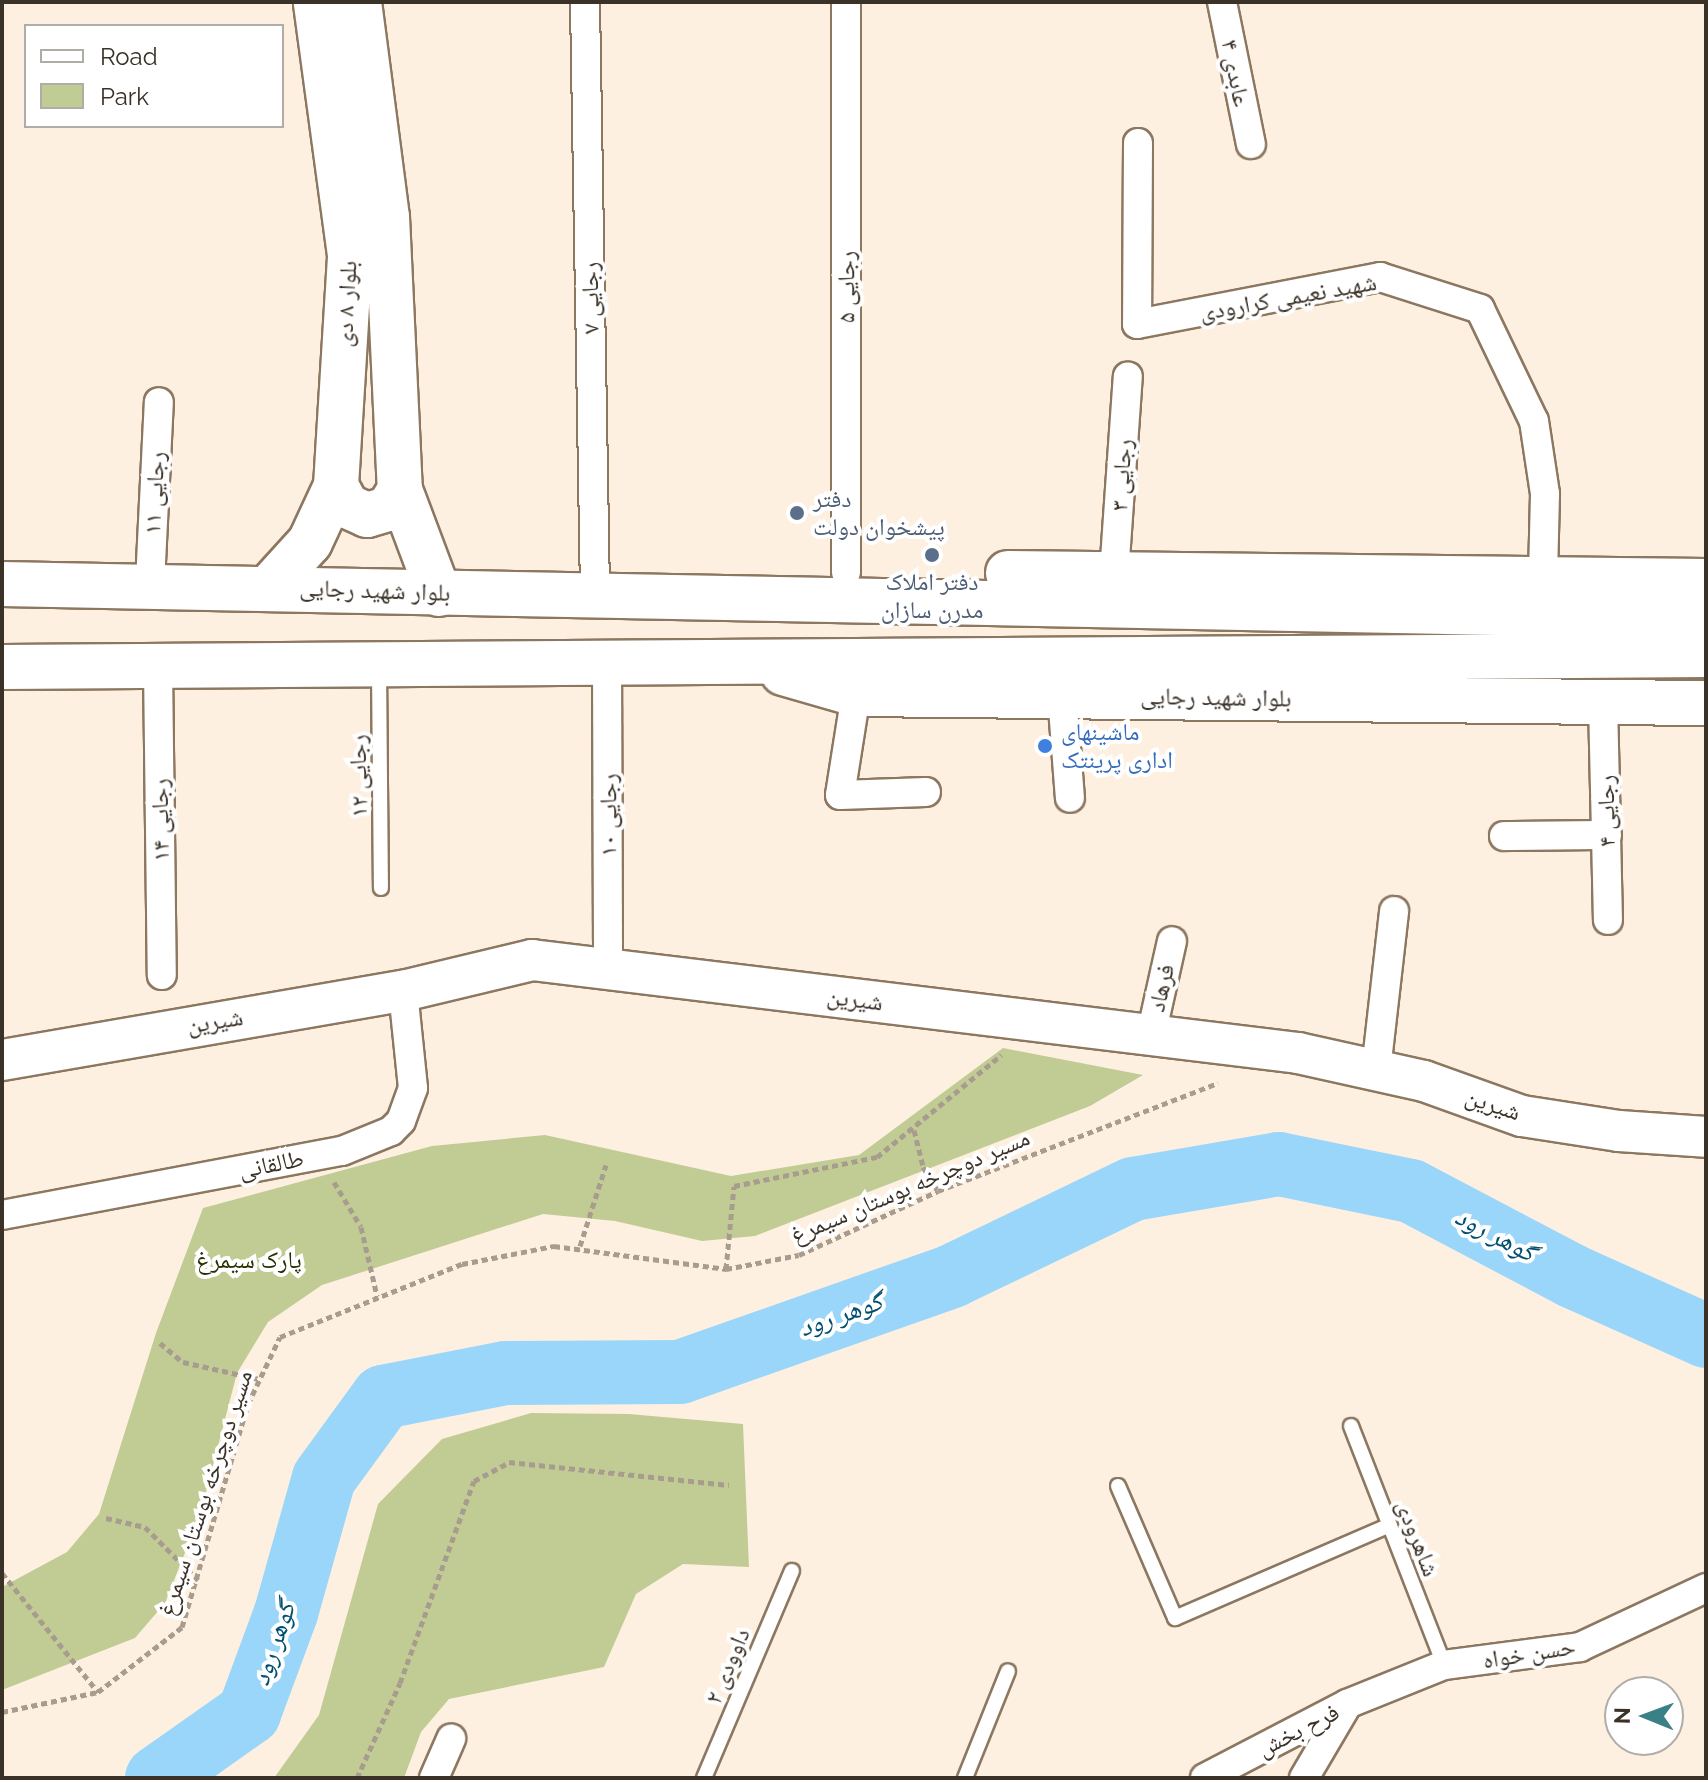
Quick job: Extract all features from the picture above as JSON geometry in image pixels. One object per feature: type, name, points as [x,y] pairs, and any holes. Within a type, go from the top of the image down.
[{"type":"main road","name":"بلوار ۸ دی","points":[[270,586],[310,542],[336,486],[350,255],[316,2]]},
{"type":"main road","name":"بلوار ۸ دی","points":[[359,2],[387,217],[400,490],[439,594]]},
{"type":"main road","points":[[336,486],[347,506],[367,515],[388,509],[400,490]]},
{"type":"main road","name":"بلوار شهید رجایی","points":[[748,598],[846,572],[1706,581]]},
{"type":"main road","name":"بلوار شهید رجایی","points":[[2,584],[150,583],[439,594],[595,594],[1706,617]]},
{"type":"main road","name":"بلوار شهید رجایی","points":[[2,667],[730,659],[1706,655]]},
{"type":"main road","name":"بلوار شهید رجایی","points":[[730,659],[856,694],[1706,703]]},
{"type":"street","name":"رجایی ۷","points":[[585,2],[595,594]]},
{"type":"street","name":"رجایی ۵","points":[[846,2],[846,572]]},
{"type":"street","name":"عابدی ۴","points":[[1222,2],[1251,144]]},
{"type":"street","name":"شهید نعیمی کرارودی","points":[[1138,143],[1137,324],[1380,277],[1480,309],[1534,421],[1545,494],[1543,577]]},
{"type":"street","name":"رجایی ۳","points":[[1114,574],[1128,376]]},
{"type":"street","name":"رجایی ۱۱","points":[[150,583],[159,402]]},
{"type":"street","name":"رجایی ۱۰","points":[[607,660],[608,970]]},
{"type":"street","name":"رجایی ۱۴","points":[[158,666],[162,975]]},
{"type":"street","points":[[856,694],[840,795],[926,792]]},
{"type":"street","points":[[1062,695],[1070,798]]},
{"type":"street","name":"رجایی ۴","points":[[1603,702],[1608,920]]},
{"type":"street","points":[[1504,836],[1607,835]]},
{"type":"street","points":[[1376,1070],[1394,911]]},
{"type":"street","name":"فرهاد","points":[[1151,1035],[1172,941]]},
{"type":"street","name":"شیرین","points":[[2,1060],[403,991],[532,960],[1298,1053],[1424,1081],[1522,1116],[1619,1131],[1706,1137]]},
{"type":"street","name":"طالقانی","points":[[2,1215],[342,1151],[401,1121],[413,1088],[403,991]]},
{"type":"street","name":"حسن خواه","points":[[1347,1704],[1444,1665],[1580,1647],[1706,1588]]},
{"type":"street","points":[[1304,1778],[1347,1704]]},
{"type":"street","name":"فرح بخش","points":[[1205,1778],[1347,1704]]},
{"type":"street","points":[[434,1778],[451,1739]]},
{"type":"lane","name":"رجایی ۱۲","points":[[379,663],[381,888]]},
{"type":"lane","name":"شاهرودی","points":[[1351,1426],[1444,1665]]},
{"type":"lane","points":[[1118,1486],[1175,1618],[1390,1525]]},
{"type":"lane","name":"داوودی ۲","points":[[704,1778],[792,1571]]},
{"type":"lane","points":[[965,1778],[1008,1671]]},
{"type":"path","points":[[726,1269],[734,1186],[877,1157],[914,1130],[1040,1022]]},
{"type":"path","name":"مسیر دوچرخه بوستان سیمرغ","points":[[2,1712],[98,1692],[182,1627],[259,1379],[280,1337],[462,1264],[554,1246],[580,1246],[656,1262],[726,1269],[799,1255],[938,1191],[1226,1080]]},
{"type":"path","points":[[914,1130],[923,1167],[938,1191]]},
{"type":"path","points":[[318,1155],[361,1227],[377,1296]]},
{"type":"path","points":[[580,1246],[606,1165]]},
{"type":"path","points":[[160,1343],[183,1362],[259,1379]]},
{"type":"path","points":[[357,1778],[400,1683],[474,1481],[509,1462],[729,1485]]},
{"type":"path","points":[[106,1518],[145,1527],[198,1580]]},
{"type":"path","points":[[2,1573],[98,1692]]},
{"type":"green space","name":"پارک سیمرغ","points":[[1003,1048],[1143,1075],[1090,1106],[755,1236],[702,1241],[615,1221],[543,1214],[322,1285],[268,1322],[237,1373],[200,1515],[165,1603],[135,1638],[2,1690],[2,1587],[67,1552],[99,1514],[156,1333],[203,1208],[432,1146],[545,1135],[731,1176],[859,1155]]},
{"type":"green space","points":[[531,1413],[629,1414],[743,1424],[749,1567],[683,1564],[636,1594],[604,1667],[449,1699],[421,1732],[404,1778],[274,1778],[319,1715],[378,1504],[442,1439]]},
{"type":"waterway","name":"گوهر رود","points":[[157,1778],[249,1713],[286,1613],[324,1478],[383,1397],[505,1373],[680,1372],[952,1276],[1133,1189],[1279,1164],[1411,1191],[1572,1276],[1706,1336]]},
{"type":"place","name":"دفتر پیشخوان دولت","points":[[797,513]]},
{"type":"place","name":"دفتر املاک مدرن سازان","points":[[932,555]]},
{"type":"place","name":"ماشینهای اداری پرینتک","points":[[1045,746]]}]
